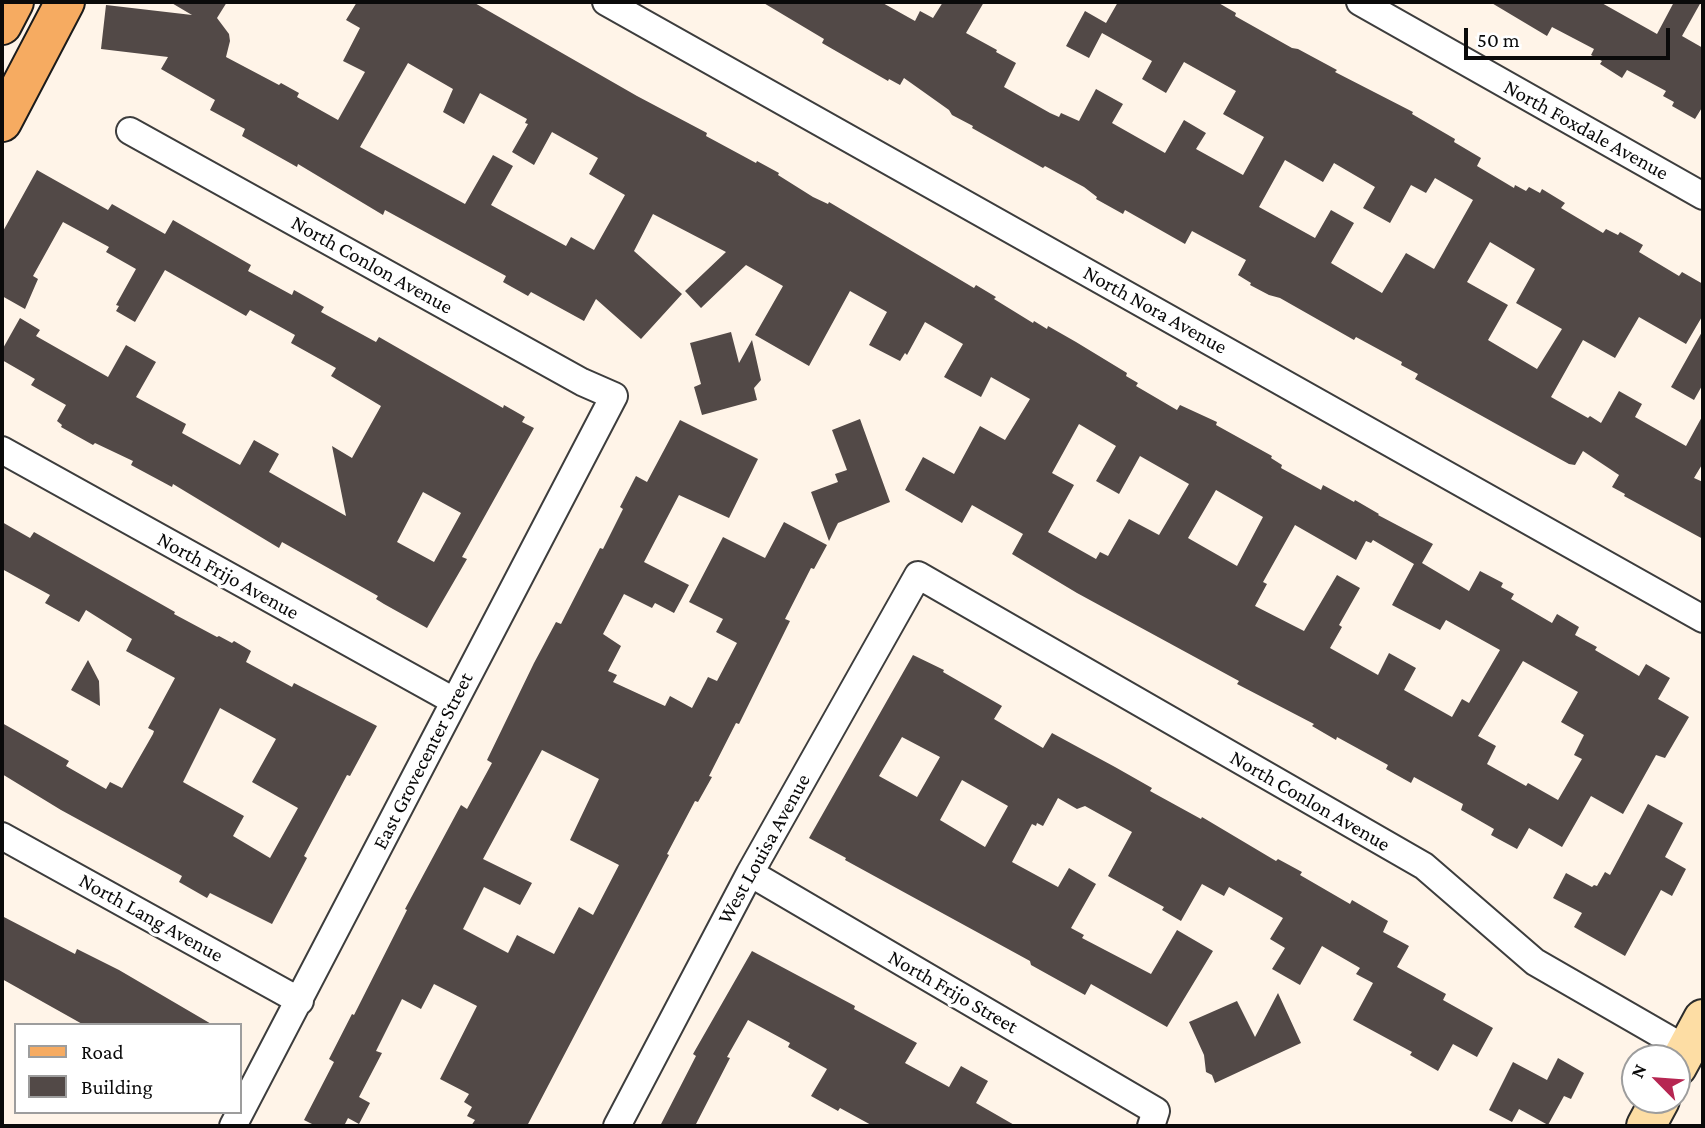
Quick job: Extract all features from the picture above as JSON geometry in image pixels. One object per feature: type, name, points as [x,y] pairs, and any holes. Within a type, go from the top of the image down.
[{"type":"main road","points":[[2,25],[14,2]]},
{"type":"main road","points":[[2,122],[65,2]]},
{"type":"street","name":"North Nora Avenue","points":[[606,2],[1703,619]]},
{"type":"street","name":"North Foxdale Avenue","points":[[1360,2],[1703,196]]},
{"type":"street","name":"North Conlon Avenue","points":[[130,131],[582,382],[614,396]]},
{"type":"street","name":"East Grovecenter Street","points":[[242,1109],[614,396]]},
{"type":"street","name":"North Frijo Avenue","points":[[2,450],[454,701]]},
{"type":"street","name":"North Conlon Avenue","points":[[918,575],[1424,866],[1535,962],[1687,1044]]},
{"type":"street","name":"West Louisa Avenue","points":[[617,1126],[750,873],[918,575]]},
{"type":"street","name":"North Lang Avenue","points":[[2,836],[300,1001]]},
{"type":"street","name":"North Frijo Street","points":[[750,873],[1153,1119]]},
{"type":"building","points":[[170,2],[227,2],[217,18],[229,34],[226,57],[299,93],[297,97],[338,120],[365,72],[343,61],[360,28],[346,20],[357,2],[473,2],[707,133],[706,136],[779,173],[778,175],[813,197],[828,204],[829,202],[974,288],[976,285],[1033,323],[1034,321],[1047,329],[1048,326],[1076,342],[1127,373],[1126,376],[1138,383],[1136,386],[1177,410],[1180,405],[1217,422],[1216,425],[1272,456],[1271,458],[1282,465],[1281,468],[1321,490],[1323,485],[1354,502],[1355,500],[1433,544],[1422,563],[1469,591],[1480,571],[1503,583],[1501,587],[1514,594],[1511,599],[1552,623],[1557,614],[1579,627],[1575,635],[1639,676],[1646,664],[1670,678],[1658,699],[1689,717],[1665,758],[1656,755],[1623,814],[1591,796],[1562,847],[1529,828],[1517,849],[1491,835],[1494,829],[1461,810],[1463,804],[1414,777],[1411,783],[1386,769],[1388,765],[1337,737],[1336,740],[1312,726],[1314,724],[1237,684],[1239,681],[1077,593],[1012,554],[1023,534],[972,505],[962,523],[905,490],[923,457],[954,474],[980,426],[1005,440],[1030,399],[991,377],[981,397],[944,377],[963,344],[925,322],[907,355],[905,353],[900,361],[869,345],[887,312],[850,291],[809,366],[755,335],[783,286],[746,265],[701,308],[685,291],[726,252],[653,214],[634,251],[682,294],[641,339],[596,299],[584,321],[531,292],[528,296],[503,282],[506,276],[385,210],[383,215],[298,164],[297,167],[242,136],[245,129],[210,110],[215,100],[161,69],[168,57],[101,49],[106,5],[192,15]],"holes":[[[408,63],[453,89],[443,112],[464,124],[480,93],[527,119],[525,123],[528,124],[512,152],[534,165],[552,132],[598,158],[589,174],[625,195],[594,250],[571,237],[566,246],[491,205],[513,166],[493,155],[465,204],[360,147]],[[1079,424],[1116,446],[1096,481],[1119,494],[1140,456],[1189,484],[1159,535],[1129,519],[1108,556],[1100,552],[1096,559],[1048,532],[1074,485],[1052,473]],[[1216,490],[1263,517],[1237,566],[1188,538]],[[1295,525],[1356,560],[1366,541],[1371,543],[1373,540],[1414,564],[1392,605],[1440,630],[1446,620],[1500,650],[1469,703],[1462,699],[1452,717],[1404,690],[1416,668],[1389,653],[1378,675],[1330,648],[1342,627],[1339,625],[1360,588],[1337,575],[1304,631],[1255,606],[1267,584],[1263,582]],[[1523,661],[1578,692],[1561,722],[1584,735],[1574,755],[1582,759],[1558,800],[1487,764],[1496,746],[1478,736]]]},
{"type":"building","points":[[762,2],[881,2],[915,21],[920,11],[933,18],[943,2],[984,2],[966,33],[1016,63],[1004,87],[1050,113],[1059,117],[1061,113],[1079,121],[1096,89],[1123,104],[1112,123],[1165,153],[1184,120],[1206,133],[1196,149],[1243,175],[1264,137],[1223,114],[1236,91],[1184,62],[1166,93],[1142,79],[1152,61],[1102,33],[1089,58],[1066,46],[1085,11],[1106,23],[1118,2],[1217,2],[1236,13],[1235,16],[1292,48],[1413,112],[1412,114],[1481,158],[1477,166],[1514,188],[1515,185],[1526,191],[1529,187],[1540,193],[1542,189],[1565,203],[1561,208],[1603,233],[1606,229],[1618,235],[1620,232],[1643,245],[1639,252],[1679,276],[1682,272],[1703,284],[1703,315],[1686,344],[1639,317],[1615,358],[1583,340],[1551,397],[1601,423],[1619,391],[1642,404],[1635,417],[1686,446],[1703,415],[1703,463],[1694,478],[1703,482],[1703,539],[1624,496],[1625,494],[1612,487],[1619,475],[1583,451],[1575,465],[1569,464],[1415,379],[1418,374],[1401,365],[1402,362],[1250,285],[1251,283],[1238,275],[1246,260],[1192,231],[1185,244],[1125,210],[1123,214],[1096,199],[1097,197],[1084,187],[1045,166],[1043,168],[972,128],[973,126],[952,115],[949,110],[904,78],[900,85],[889,79],[888,81],[822,43],[824,39]],"holes":[[[1285,160],[1323,182],[1334,163],[1375,187],[1363,208],[1390,223],[1411,185],[1426,193],[1435,178],[1473,200],[1434,269],[1406,253],[1382,293],[1331,263],[1354,223],[1331,210],[1315,238],[1259,207]],[[1490,242],[1535,269],[1516,303],[1562,329],[1537,369],[1488,340],[1508,305],[1467,282]]]},
{"type":"building","points":[[1490,2],[1600,2],[1657,34],[1674,2],[1701,2],[1682,36],[1703,48],[1703,106],[1695,119],[1672,106],[1674,102],[1663,96],[1666,91],[1627,70],[1622,78],[1600,64],[1602,61],[1591,55],[1594,49],[1552,27],[1547,36]]},
{"type":"building","points":[[37,170],[108,210],[112,204],[165,234],[173,220],[251,265],[248,271],[292,295],[294,290],[324,307],[321,312],[376,342],[379,337],[503,408],[504,405],[525,417],[522,422],[534,428],[462,557],[467,559],[427,628],[376,599],[378,596],[282,542],[279,548],[173,484],[172,487],[131,465],[133,461],[95,443],[93,445],[61,427],[57,421],[66,405],[31,385],[35,379],[2,360],[2,350],[20,318],[40,330],[36,336],[108,377],[126,345],[156,362],[136,397],[186,424],[182,433],[240,465],[254,440],[279,454],[269,472],[346,516],[332,446],[352,458],[381,406],[331,376],[336,368],[291,343],[295,335],[250,310],[246,316],[165,270],[135,322],[116,311],[119,306],[116,305],[136,269],[106,252],[109,247],[63,222],[33,276],[38,279],[25,309],[2,296],[2,233]],"holes":[[[423,492],[461,513],[434,562],[397,542]]]},
{"type":"building","points":[[1703,330],[1703,384],[1694,400],[1671,387]]},
{"type":"building","points":[[731,332],[739,363],[752,340],[761,380],[754,388],[757,400],[702,415],[694,387],[701,384],[690,343]]},
{"type":"building","points":[[860,419],[890,502],[838,523],[829,541],[811,492],[838,482],[835,474],[847,470],[832,430]]},
{"type":"building","points":[[680,420],[758,459],[729,518],[679,495],[644,562],[689,585],[674,613],[655,603],[652,608],[624,594],[603,634],[621,646],[608,671],[617,675],[613,682],[665,706],[670,696],[692,708],[708,677],[717,681],[737,643],[716,632],[723,619],[689,602],[723,537],[765,558],[784,522],[827,545],[814,569],[811,568],[785,619],[790,621],[739,724],[736,723],[709,776],[712,777],[698,802],[695,801],[527,1126],[471,1126],[475,1120],[467,1116],[472,1107],[464,1102],[469,1094],[440,1079],[477,1006],[434,984],[421,1009],[402,999],[376,1051],[382,1053],[359,1097],[370,1103],[359,1124],[348,1118],[344,1126],[316,1126],[304,1120],[334,1062],[329,1059],[352,1014],[354,1015],[407,910],[405,909],[461,805],[467,809],[492,763],[487,760],[556,622],[561,624],[600,548],[603,549],[636,476],[647,482]],"holes":[[[542,750],[599,779],[570,840],[619,865],[593,915],[579,907],[554,954],[517,935],[508,953],[463,929],[484,887],[520,905],[532,883],[483,859]]]},
{"type":"building","points":[[2,522],[30,538],[34,532],[175,612],[174,614],[217,637],[232,643],[234,641],[251,651],[246,662],[292,687],[294,683],[377,726],[350,776],[347,775],[304,856],[307,858],[272,924],[210,893],[207,898],[179,882],[182,876],[61,810],[2,774],[2,723],[69,761],[66,766],[106,789],[110,782],[122,788],[153,734],[154,731],[148,728],[175,678],[126,651],[132,639],[86,610],[79,622],[45,603],[50,595],[2,569]],"holes":[[[220,708],[276,739],[252,782],[298,808],[270,858],[233,836],[244,816],[183,782]]]},
{"type":"building","points":[[913,655],[944,670],[943,672],[1002,706],[994,719],[1043,748],[1052,733],[1152,788],[1150,791],[1201,819],[1202,817],[1276,861],[1278,859],[1302,872],[1300,875],[1350,904],[1352,900],[1388,921],[1383,932],[1409,946],[1397,967],[1446,994],[1443,1000],[1493,1028],[1477,1057],[1453,1044],[1438,1071],[1410,1055],[1412,1052],[1353,1020],[1373,983],[1356,974],[1360,968],[1322,946],[1300,985],[1272,969],[1285,948],[1270,939],[1283,918],[1229,887],[1224,896],[1202,884],[1181,921],[1162,910],[1164,907],[1108,876],[1132,832],[1085,806],[1077,809],[1058,798],[1043,826],[1032,824],[1012,862],[1058,887],[1069,868],[1096,884],[1071,928],[1084,935],[1082,938],[1151,974],[1177,930],[1213,951],[1167,1027],[1091,984],[1085,995],[1031,965],[1030,961],[809,838]],"holes":[[[902,737],[940,757],[917,797],[879,776]],[[962,780],[1008,806],[985,847],[940,820]]]},
{"type":"building","points":[[88,660],[99,681],[100,706],[71,690]]},
{"type":"building","points":[[1648,804],[1683,823],[1665,857],[1686,869],[1672,896],[1661,890],[1625,956],[1574,927],[1582,913],[1553,898],[1566,873],[1592,887],[1597,886],[1605,872],[1610,875]]},
{"type":"building","points":[[2,916],[75,954],[77,949],[119,970],[210,1023],[80,1023],[2,979]]},
{"type":"building","points":[[752,951],[855,1006],[854,1009],[917,1043],[905,1063],[949,1087],[961,1066],[988,1081],[976,1103],[1016,1126],[873,1126],[811,1096],[827,1069],[788,1047],[790,1043],[748,1020],[727,1057],[730,1058],[695,1126],[660,1126],[696,1056],[693,1054]]},
{"type":"building","points":[[1278,993],[1301,1043],[1215,1083],[1212,1075],[1206,1072],[1204,1055],[1189,1022],[1237,1001],[1255,1037]]},
{"type":"building","points":[[1558,1058],[1584,1073],[1571,1099],[1564,1096],[1548,1125],[1519,1109],[1512,1122],[1489,1110],[1513,1062],[1547,1080]]}]
